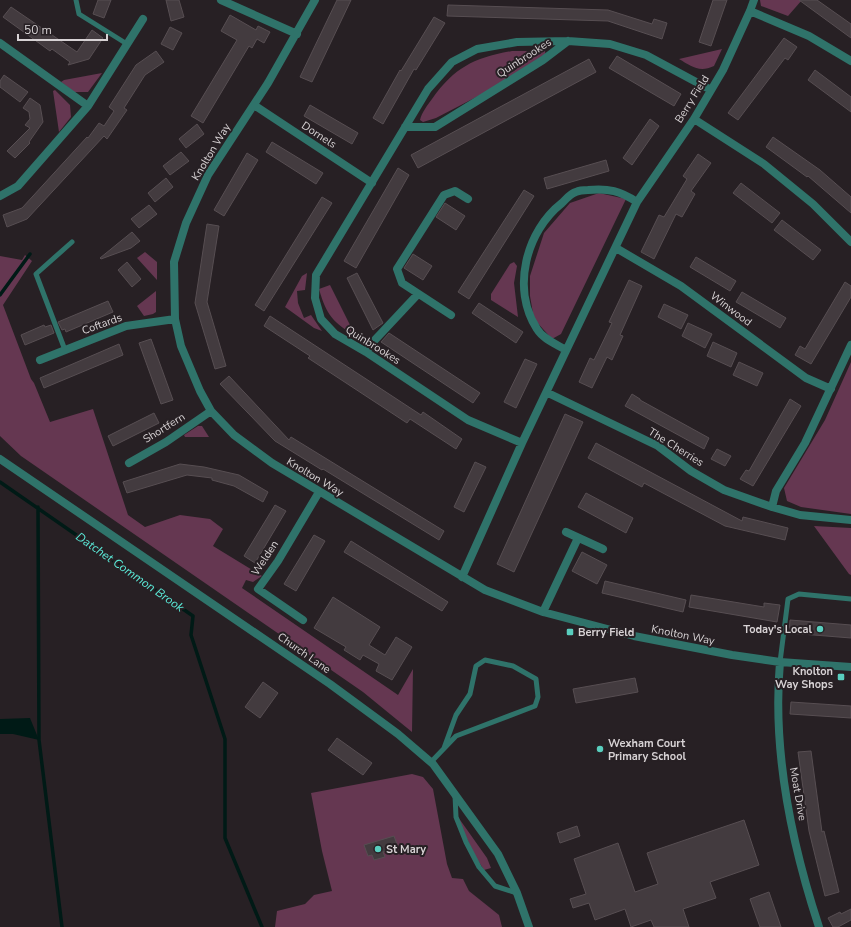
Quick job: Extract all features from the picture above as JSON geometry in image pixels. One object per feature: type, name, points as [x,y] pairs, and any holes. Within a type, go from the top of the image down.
[{"type":"street","points":[[221,0],[297,34]]},
{"type":"street","name":"Knolton Way","points":[[315,0],[297,34],[254,105],[208,175],[186,224],[174,262],[175,318],[181,346],[200,391],[211,411],[234,435],[272,463],[485,590],[543,612],[634,636],[732,655],[780,662],[851,667]]},
{"type":"street","name":"Berry Field","points":[[462,577],[522,443],[548,393],[566,350],[637,202],[694,119],[723,70],[754,0]]},
{"type":"street","points":[[750,11],[809,36],[851,61]]},
{"type":"street","points":[[0,196],[18,186],[88,106],[143,19]]},
{"type":"street","name":"Quinbrookes","points":[[522,443],[468,420],[366,352],[335,334],[321,319],[315,298],[316,275],[428,89],[452,62],[477,49],[517,42],[568,41],[610,44],[646,55],[711,90]]},
{"type":"street","name":"Quinbrookes","points":[[405,128],[435,127],[543,60],[568,41]]},
{"type":"street","points":[[0,43],[88,106]]},
{"type":"street","name":"Dornels","points":[[254,105],[372,182]]},
{"type":"street","points":[[694,119],[764,164],[813,204],[851,242]]},
{"type":"street","points":[[566,350],[546,338],[537,330],[528,313],[522,280],[531,243],[550,212],[576,192],[604,188],[625,195],[637,202]]},
{"type":"street","points":[[451,315],[402,283],[397,269],[444,195],[455,191],[468,199]]},
{"type":"street","name":"Winwood","points":[[616,248],[681,286],[806,378],[831,389]]},
{"type":"street","points":[[366,352],[418,294]]},
{"type":"street","name":"Coftards","points":[[40,360],[126,326],[175,318]]},
{"type":"street","points":[[772,507],[776,491],[805,443],[851,345]]},
{"type":"street","name":"The Cherries","points":[[548,393],[658,446],[691,471],[724,490],[800,515],[851,520]]},
{"type":"street","name":"Shortfern","points":[[129,463],[166,442],[211,411]]},
{"type":"street","name":"Church Lane","points":[[0,459],[330,684],[398,734],[431,762],[498,854],[517,893],[529,927]]},
{"type":"street","name":"Welden","points":[[303,620],[258,589],[278,561],[319,492]]},
{"type":"street","points":[[566,532],[603,549]]},
{"type":"street","points":[[543,612],[578,538]]},
{"type":"street","name":"Moat Drive","points":[[780,662],[778,684],[782,775],[802,875],[819,927]]},
{"type":"lane","points":[[76,0],[79,14],[127,44]]},
{"type":"lane","points":[[65,350],[36,274],[72,242]]},
{"type":"lane","points":[[780,662],[788,599],[799,594],[851,599]]},
{"type":"lane","points":[[431,762],[456,736],[534,706],[538,698],[536,679],[513,666],[485,660],[476,666],[470,694],[456,715],[444,748]]},
{"type":"lane","points":[[455,794],[456,817],[466,842],[480,867],[495,886],[517,893]]},
{"type":"shaded area","points":[[760,0],[802,0],[788,16],[761,6]]},
{"type":"shaded area","points":[[722,49],[714,66],[709,68],[695,68],[679,59]]},
{"type":"shaded area","points":[[512,51],[545,51],[546,57],[542,63],[436,118],[423,122],[420,120],[423,112],[440,88],[457,72],[476,61]]},
{"type":"shaded area","points":[[102,73],[88,92],[74,92],[61,82],[64,80]]},
{"type":"shaded area","points":[[55,90],[70,105],[71,117],[59,132],[53,91]]},
{"type":"shaded area","points":[[599,193],[626,199],[561,334],[552,339],[534,319],[530,296],[530,276],[544,233],[570,203]]},
{"type":"shaded area","points":[[145,252],[157,262],[157,280],[137,258]]},
{"type":"shaded area","points":[[25,255],[32,261],[3,305],[31,379],[50,422],[93,409],[128,515],[145,527],[180,515],[210,519],[223,529],[213,546],[262,576],[253,582],[246,580],[242,588],[398,695],[413,669],[412,732],[363,692],[21,456],[0,436],[0,256],[22,260]]},
{"type":"shaded area","points":[[514,262],[517,266],[514,283],[518,317],[491,300],[491,294],[510,264]]},
{"type":"shaded area","points":[[307,273],[305,290],[297,291],[298,303],[304,318],[311,315],[322,331],[314,328],[285,307],[302,276]]},
{"type":"shaded area","points":[[330,285],[356,337],[332,318],[325,306],[319,289]]},
{"type":"shaded area","points":[[156,291],[156,312],[144,316],[137,306]]},
{"type":"shaded area","points":[[851,362],[851,514],[801,507],[787,501],[784,488],[825,420]]},
{"type":"shaded area","points":[[198,426],[202,426],[209,437],[185,437],[184,435]]},
{"type":"shaded area","points":[[814,526],[851,528],[851,575],[849,574]]},
{"type":"shaded area","points":[[30,718],[39,740],[13,734],[0,734],[0,719]]},
{"type":"shaded area","points":[[412,774],[423,777],[433,789],[447,864],[452,878],[463,879],[469,891],[499,915],[502,927],[275,927],[277,911],[305,904],[314,895],[332,891],[322,851],[311,793]]},
{"type":"shaded area","points":[[458,817],[487,858],[491,868],[484,870],[475,856]]},
{"type":"building","points":[[98,0],[111,0],[104,18],[93,14]]},
{"type":"building","points":[[166,0],[179,0],[184,17],[171,21]]},
{"type":"building","points":[[337,0],[351,0],[312,82],[300,77]]},
{"type":"building","points":[[713,0],[727,0],[711,46],[699,42]]},
{"type":"building","points":[[799,0],[817,0],[851,24],[851,38]]},
{"type":"building","points":[[448,5],[608,10],[652,24],[654,19],[667,23],[662,39],[608,21],[447,16]]},
{"type":"building","points":[[11,7],[77,52],[92,30],[103,38],[89,59],[68,65],[70,62],[52,49],[50,51],[3,17]]},
{"type":"building","points":[[230,15],[256,30],[258,26],[270,32],[264,43],[257,39],[252,48],[249,46],[203,123],[191,116],[237,40],[221,31]]},
{"type":"building","points":[[434,17],[445,23],[416,70],[414,69],[383,124],[373,118],[400,70],[401,71]]},
{"type":"building","points":[[170,27],[182,33],[173,50],[161,44]]},
{"type":"building","points":[[784,38],[797,47],[788,60],[785,58],[738,120],[728,113]]},
{"type":"building","points":[[156,51],[164,62],[145,75],[124,108],[127,110],[107,139],[104,136],[27,219],[7,227],[3,215],[22,208],[87,137],[88,138],[99,123],[104,126],[114,111],[109,107],[136,65]]},
{"type":"building","points":[[617,56],[681,94],[674,106],[609,68]]},
{"type":"building","points":[[589,59],[596,72],[418,168],[411,155]]},
{"type":"building","points":[[815,70],[851,97],[851,112],[808,80]]},
{"type":"building","points":[[4,75],[28,92],[20,102],[0,87],[0,81]]},
{"type":"building","points":[[30,98],[40,105],[43,122],[29,142],[30,143],[15,158],[7,151],[30,128],[25,125],[30,119],[29,112],[23,108]]},
{"type":"building","points":[[310,105],[358,133],[352,144],[304,116]]},
{"type":"building","points":[[650,119],[659,126],[632,165],[623,158]]},
{"type":"building","points":[[197,124],[204,134],[186,148],[179,139]]},
{"type":"building","points":[[773,137],[820,170],[851,197],[851,213],[808,176],[807,177],[766,147]]},
{"type":"building","points":[[272,142],[323,173],[316,184],[266,152]]},
{"type":"building","points":[[181,152],[189,161],[170,175],[163,166]]},
{"type":"building","points":[[247,153],[258,160],[224,216],[214,210]]},
{"type":"building","points":[[698,154],[711,163],[691,191],[695,194],[682,217],[676,214],[654,259],[641,252],[659,215],[664,217],[687,179],[683,176]]},
{"type":"building","points":[[606,160],[609,171],[547,189],[544,178]]},
{"type":"building","points":[[398,168],[409,175],[356,268],[344,261]]},
{"type":"building","points":[[166,178],[173,187],[155,202],[148,193]]},
{"type":"building","points":[[741,183],[780,213],[772,223],[733,193]]},
{"type":"building","points":[[524,190],[534,196],[469,299],[458,292]]},
{"type":"building","points":[[322,197],[332,203],[264,311],[255,305]]},
{"type":"building","points":[[445,203],[465,216],[456,230],[436,217]]},
{"type":"building","points":[[149,205],[157,214],[139,228],[131,219]]},
{"type":"building","points":[[782,220],[821,250],[813,260],[774,230]]},
{"type":"building","points":[[207,224],[219,226],[207,302],[226,366],[215,369],[195,303]]},
{"type":"building","points":[[132,232],[140,241],[131,248],[101,259],[100,258]]},
{"type":"building","points":[[413,254],[432,266],[423,280],[404,268]]},
{"type":"building","points":[[696,257],[736,281],[730,291],[690,267]]},
{"type":"building","points":[[127,262],[141,279],[132,287],[118,270]]},
{"type":"building","points":[[357,273],[383,323],[373,330],[347,278]]},
{"type":"building","points":[[629,280],[642,286],[620,335],[623,336],[612,360],[607,357],[592,388],[579,382],[590,358],[594,360],[612,323],[609,322]]},
{"type":"building","points":[[845,282],[851,286],[851,297],[811,364],[795,355],[800,346],[805,349]]},
{"type":"building","points":[[742,292],[786,318],[780,328],[736,302]]},
{"type":"building","points":[[108,301],[113,312],[66,332],[65,329],[62,330],[58,322]]},
{"type":"building","points":[[479,303],[523,332],[516,343],[472,313]]},
{"type":"building","points":[[664,304],[688,315],[681,329],[658,317]]},
{"type":"building","points":[[270,316],[421,415],[423,412],[462,439],[456,449],[410,419],[407,423],[308,358],[310,356],[264,326]]},
{"type":"building","points":[[688,323],[712,334],[705,348],[682,336]]},
{"type":"building","points":[[44,325],[45,327],[51,325],[54,333],[25,345],[21,335]]},
{"type":"building","points":[[389,333],[480,393],[473,403],[381,342]]},
{"type":"building","points":[[151,339],[173,400],[161,404],[139,343]]},
{"type":"building","points":[[713,342],[737,353],[731,367],[707,356]]},
{"type":"building","points":[[119,344],[123,355],[44,388],[40,378]]},
{"type":"building","points":[[525,359],[537,364],[516,408],[504,402]]},
{"type":"building","points":[[739,362],[763,373],[757,386],[733,375]]},
{"type":"building","points":[[229,376],[289,440],[291,437],[444,531],[439,540],[275,441],[220,384]]},
{"type":"building","points":[[632,394],[640,400],[709,438],[704,449],[625,406]]},
{"type":"building","points":[[790,399],[801,406],[753,486],[740,479],[746,470],[749,471]]},
{"type":"building","points":[[154,413],[159,423],[113,446],[108,436]]},
{"type":"building","points":[[565,414],[583,422],[514,572],[497,564]]},
{"type":"building","points":[[596,443],[742,521],[743,517],[788,528],[785,540],[725,526],[644,483],[642,487],[588,458]]},
{"type":"building","points":[[717,449],[731,456],[725,466],[711,459]]},
{"type":"building","points":[[475,462],[486,467],[464,512],[454,507]]},
{"type":"building","points":[[180,464],[204,467],[239,475],[268,492],[263,502],[234,486],[212,480],[212,478],[187,475],[127,493],[123,482]]},
{"type":"building","points":[[586,493],[633,518],[626,533],[578,507]]},
{"type":"building","points":[[275,505],[286,511],[255,563],[244,556]]},
{"type":"building","points":[[314,535],[325,541],[296,591],[284,584]]},
{"type":"building","points":[[351,541],[448,602],[442,611],[344,552]]},
{"type":"building","points":[[582,552],[607,565],[597,584],[572,571]]},
{"type":"building","points":[[605,581],[686,600],[683,612],[602,593]]},
{"type":"building","points":[[691,595],[764,607],[764,603],[780,605],[777,622],[689,607]]},
{"type":"building","points":[[333,597],[380,627],[369,645],[385,655],[396,637],[412,647],[392,680],[376,671],[379,664],[363,655],[360,660],[344,650],[346,647],[314,628]]},
{"type":"building","points":[[790,620],[851,625],[851,638],[789,633]]},
{"type":"building","points":[[635,678],[638,692],[576,703],[573,689]]},
{"type":"building","points":[[263,682],[278,693],[260,718],[245,707]]},
{"type":"building","points":[[791,702],[851,706],[851,718],[790,714]]},
{"type":"building","points":[[337,738],[372,763],[363,775],[328,750]]},
{"type":"building","points":[[811,751],[822,832],[824,831],[839,892],[825,896],[809,831],[798,752]]},
{"type":"building","points":[[744,820],[759,865],[710,882],[716,898],[683,909],[689,927],[654,927],[651,920],[631,927],[625,909],[595,920],[589,903],[573,908],[570,899],[586,894],[574,859],[618,843],[635,892],[658,884],[647,853]]},
{"type":"building","points":[[577,826],[580,836],[560,843],[557,833]]},
{"type":"building","name":"St Mary","points":[[394,836],[398,847],[383,852],[385,857],[374,860],[372,855],[368,856],[364,845]]},
{"type":"building","points":[[769,892],[781,927],[760,927],[750,899]]},
{"type":"building","points":[[851,909],[851,920],[838,927],[833,927],[828,918],[840,912],[841,914]]},
{"type":"waterway","points":[[0,295],[30,254]]},
{"type":"waterway","name":"Datchet Common Brook","points":[[0,482],[193,616],[191,635],[225,739],[225,838],[262,927]]},
{"type":"waterway","points":[[38,507],[39,740],[62,927]]},
{"type":"place","name":"Today's Local","points":[[820,629]]},
{"type":"place","name":"Berry Field","points":[[570,632]]},
{"type":"place","name":"Knolton Way Shops","points":[[841,677]]},
{"type":"place","name":"Wexham Court Primary School","points":[[600,749]]},
{"type":"place","name":"St Mary","points":[[378,849]]}]
